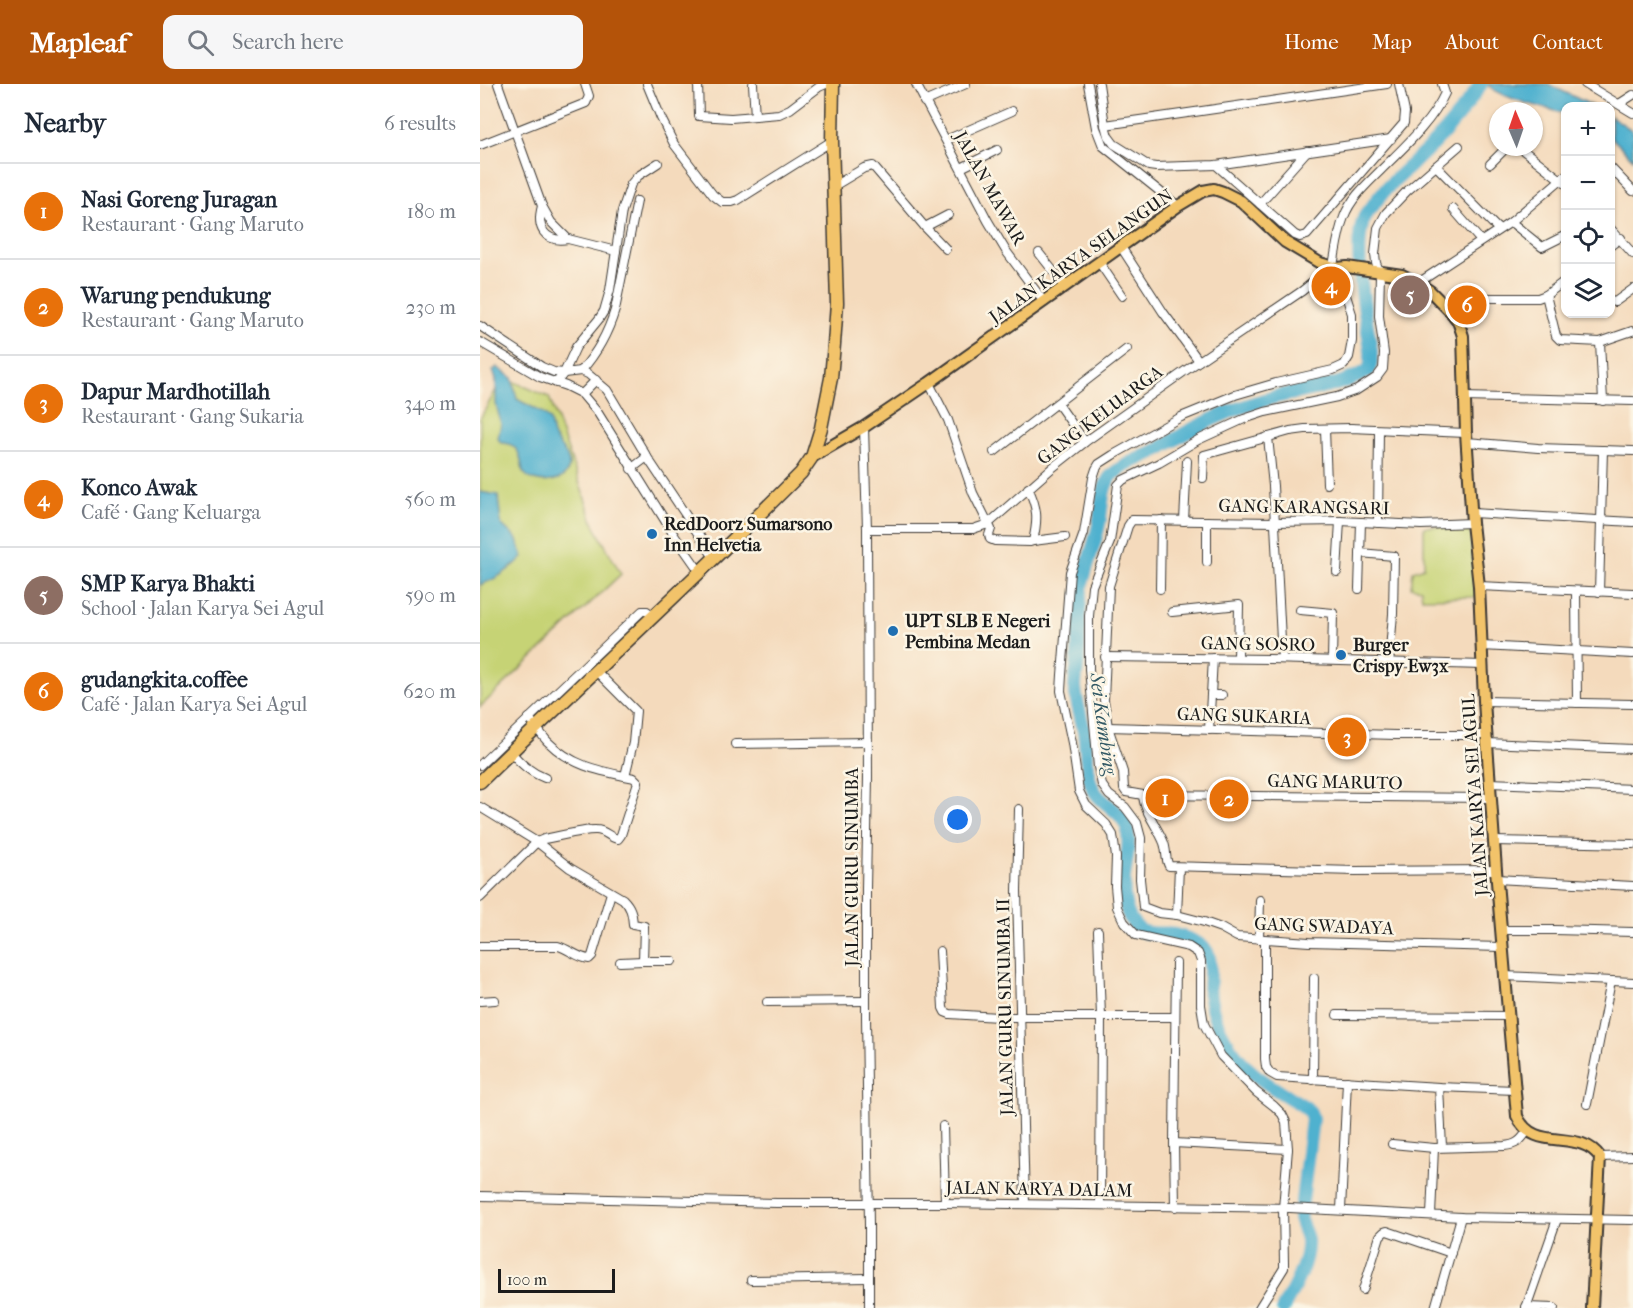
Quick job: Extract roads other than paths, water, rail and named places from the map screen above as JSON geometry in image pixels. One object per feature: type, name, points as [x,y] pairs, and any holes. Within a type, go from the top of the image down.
[{"type":"highway","points":[[480,782],[511,752],[533,722],[594,666],[654,617],[801,474],[812,457],[822,428],[831,378],[837,303],[832,141],[833,84]]},
{"type":"main road","name":"JALAN KARYA SELANGUN","points":[[812,457],[864,427],[929,383],[1178,206],[1203,191],[1214,189],[1241,201],[1285,242],[1320,263],[1379,273]]},
{"type":"main road","points":[[1379,273],[1402,275],[1418,283],[1442,301],[1458,321]]},
{"type":"main road","name":"JALAN KARYA SEI AGUL","points":[[1458,321],[1463,336],[1464,397],[1479,586],[1484,701],[1504,976],[1517,1116],[1527,1131]]},
{"type":"main road","points":[[1527,1131],[1539,1137],[1581,1143],[1595,1149],[1600,1157],[1592,1308]]},
{"type":"street","points":[[498,84],[542,206],[551,222],[568,239]]},
{"type":"street","points":[[480,145],[586,103],[589,96],[585,84]]},
{"type":"street","points":[[647,84],[675,144],[713,195],[722,202],[738,200],[832,141]]},
{"type":"street","points":[[698,84],[699,116],[731,118],[782,113],[826,84]]},
{"type":"street","points":[[753,84],[755,116]]},
{"type":"street","name":"JALAN MAWAR","points":[[916,84],[1006,252],[1044,302]]},
{"type":"street","points":[[924,102],[966,84]]},
{"type":"street","points":[[1088,84],[1096,128],[1103,146],[1178,206]]},
{"type":"street","points":[[1099,84],[1108,136],[1114,144],[1149,166],[1164,168],[1216,165],[1391,139]]},
{"type":"street","points":[[1105,125],[1387,84]]},
{"type":"street","points":[[1216,165],[1295,235],[1300,237],[1307,235],[1404,123],[1405,112],[1399,84]]},
{"type":"street","points":[[1586,84],[1633,113]]},
{"type":"street","points":[[1259,1308],[1284,1268],[1288,1149],[1286,1122],[1282,1114],[1256,1092],[1221,1056],[1204,1024],[1201,1005],[1201,961],[1198,953],[1189,946],[1136,935],[1130,929],[1118,907],[1113,835],[1106,824],[1086,805],[1079,791],[1061,692],[1070,572],[1084,533],[1093,478],[1099,465],[1181,417],[1235,395],[1333,370],[1344,365],[1351,349],[1352,314],[1336,249],[1344,216],[1356,196],[1431,115],[1445,93],[1443,86]]},
{"type":"street","points":[[1619,104],[1633,95]]},
{"type":"street","points":[[946,140],[1012,111]]},
{"type":"street","points":[[1379,273],[1375,254],[1380,222],[1407,191],[1459,146]]},
{"type":"street","points":[[961,168],[997,150]]},
{"type":"street","points":[[1260,204],[1307,151]]},
{"type":"street","points":[[1490,164],[1498,156]]},
{"type":"street","points":[[1532,156],[1561,177]]},
{"type":"street","points":[[556,383],[564,373],[576,347],[604,310],[610,290],[622,211],[631,184],[638,176],[658,163]]},
{"type":"street","points":[[834,186],[864,168],[873,166],[946,249]]},
{"type":"street","points":[[1436,166],[1498,229]]},
{"type":"street","points":[[1615,171],[1633,191]]},
{"type":"street","points":[[1418,283],[1511,222],[1561,181]]},
{"type":"street","points":[[581,371],[595,353],[615,310],[637,201]]},
{"type":"street","points":[[542,206],[538,218],[541,228],[550,238],[568,239],[616,251]]},
{"type":"street","points":[[1453,210],[1481,241]]},
{"type":"street","points":[[925,227],[948,215]]},
{"type":"street","points":[[1511,222],[1542,248],[1561,238]]},
{"type":"street","points":[[1615,232],[1633,254]]},
{"type":"street","points":[[1615,243],[1621,238]]},
{"type":"street","points":[[1121,247],[1163,312],[1199,361]]},
{"type":"street","points":[[1039,253],[1065,286]]},
{"type":"street","points":[[1099,262],[1122,296]]},
{"type":"street","name":"GANG KELUARGA","points":[[988,524],[1085,442],[1199,361],[1339,267]]},
{"type":"street","name":"GANG SWADAYA","points":[[1379,273],[1379,316],[1384,363],[1377,377],[1357,390],[1337,397],[1244,418],[1122,480],[1118,485],[1110,542],[1092,586],[1089,616],[1089,669],[1098,767],[1102,785],[1109,795],[1125,807],[1137,823],[1141,838],[1140,879],[1143,907],[1159,913],[1204,921],[1237,937],[1502,947]]},
{"type":"street","points":[[1458,321],[1463,298],[1538,298],[1561,284]]},
{"type":"street","points":[[1615,302],[1633,289]]},
{"type":"street","points":[[1546,295],[1557,339],[1600,342],[1632,331]]},
{"type":"street","points":[[480,326],[542,367],[554,372],[581,371],[607,390],[647,458],[715,559]]},
{"type":"street","points":[[480,342],[540,377],[582,394],[598,413],[631,469],[700,572]]},
{"type":"street","points":[[1600,342],[1604,401]]},
{"type":"street","points":[[994,452],[1127,349]]},
{"type":"street","points":[[582,394],[596,380]]},
{"type":"street","points":[[929,383],[948,420],[973,493],[991,529],[990,539],[995,542],[1030,542],[1065,537]]},
{"type":"street","points":[[1464,397],[1633,401]]},
{"type":"street","points":[[1058,404],[1085,442]]},
{"type":"street","name":"JALAN GURU SINUMBA","points":[[864,427],[867,530],[866,1001],[869,1308]]},
{"type":"street","points":[[1325,429],[1327,484]]},
{"type":"street","points":[[1378,523],[1379,430]]},
{"type":"street","points":[[1203,477],[1204,455],[1290,431],[1379,430],[1467,437],[1538,448],[1633,451]]},
{"type":"street","points":[[1268,437],[1282,659]]},
{"type":"street","points":[[1599,592],[1603,450]]},
{"type":"street","points":[[631,469],[647,458]]},
{"type":"street","points":[[1184,521],[1187,461]]},
{"type":"street","points":[[1028,488],[1035,502],[1036,525],[1033,540]]},
{"type":"street","name":"GANG KARANGSARI","points":[[1105,657],[1109,586],[1128,526],[1132,520],[1340,521],[1420,525],[1472,518],[1633,522]]},
{"type":"street","points":[[1160,589],[1161,520]]},
{"type":"street","points":[[1207,521],[1207,562]]},
{"type":"street","points":[[1337,572],[1340,521]]},
{"type":"street","points":[[1359,590],[1361,522]]},
{"type":"street","points":[[867,530],[973,529],[988,524]]},
{"type":"street","points":[[1360,553],[1394,556],[1389,662]]},
{"type":"street","points":[[1479,586],[1633,593]]},
{"type":"street","points":[[1576,591],[1577,703]]},
{"type":"street","points":[[1172,612],[1239,605],[1238,658]]},
{"type":"street","points":[[1300,610],[1333,613],[1332,660]]},
{"type":"street","points":[[1482,646],[1633,654]]},
{"type":"street","points":[[1105,657],[1104,700],[1108,727],[1123,772],[1124,791],[1143,795],[1143,800],[1164,844],[1169,866],[1496,875],[1633,886]]},
{"type":"street","name":"GANG SOSRO","points":[[1105,657],[1238,658],[1483,665]]},
{"type":"street","points":[[1209,730],[1213,658]]},
{"type":"street","points":[[594,666],[636,711],[633,743],[625,776]]},
{"type":"street","points":[[1211,695],[1222,695]]},
{"type":"street","points":[[1484,701],[1633,704]]},
{"type":"street","points":[[480,765],[533,722],[547,740],[562,754],[578,764],[636,779],[638,782],[618,839],[595,829],[544,839],[537,842],[480,898]]},
{"type":"street","name":"GANG SUKARIA","points":[[1108,727],[1395,735],[1633,748]]},
{"type":"street","points":[[735,744],[867,742]]},
{"type":"street","points":[[511,752],[520,764],[534,774],[545,778]]},
{"type":"street","points":[[1490,783],[1633,789]]},
{"type":"street","name":"GANG MARUTO","points":[[1143,795],[1491,798]]},
{"type":"street","points":[[480,807],[537,842],[570,868],[623,899],[631,911],[633,924],[644,926],[643,961]]},
{"type":"street","name":"JALAN GURU SINUMBA II","points":[[1019,809],[1017,891],[1025,1204]]},
{"type":"street","points":[[1494,841],[1633,844]]},
{"type":"street","points":[[1177,915],[1179,867]]},
{"type":"street","points":[[480,946],[558,946],[589,959],[592,956],[611,893]]},
{"type":"street","points":[[1260,900],[1264,1059],[1270,1073],[1278,1077],[1313,1080],[1515,1090]]},
{"type":"street","points":[[1098,930],[1101,1017],[1100,1205]]},
{"type":"street","points":[[1501,930],[1633,932]]},
{"type":"street","points":[[940,951],[943,1005],[945,1012],[954,1015],[1175,1017]]},
{"type":"street","points":[[620,962],[672,961]]},
{"type":"street","points":[[1175,1207],[1176,963]]},
{"type":"street","points":[[1504,976],[1633,982]]},
{"type":"street","points":[[1313,1080],[1314,978]]},
{"type":"street","points":[[1587,1104],[1611,981]]},
{"type":"street","points":[[480,1000],[495,1000]]},
{"type":"street","points":[[767,1002],[866,1001]]},
{"type":"street","points":[[1337,1015],[1508,1016]]},
{"type":"street","points":[[1341,1210],[1347,1081]]},
{"type":"street","points":[[1431,1215],[1438,1147],[1439,1087]]},
{"type":"street","points":[[943,1126],[945,1203]]},
{"type":"street","points":[[1392,1144],[1438,1147],[1513,1145],[1521,1140],[1527,1131]]},
{"type":"street","points":[[1174,1143],[1288,1149]]},
{"type":"street","points":[[1600,1157],[1633,1156]]},
{"type":"street","name":"JALAN KARYA DALAM","points":[[480,1196],[777,1203],[1286,1208],[1431,1215],[1633,1220]]},
{"type":"street","points":[[1435,1308],[1461,1216]]},
{"type":"street","points":[[1554,1308],[1526,1307],[1557,1219]]},
{"type":"street","points":[[1363,1290],[1380,1236],[1384,1232],[1387,1231],[1451,1253]]},
{"type":"street","points":[[751,1280],[868,1278]]},
{"type":"water","points":[[1486,84],[1548,84],[1585,102],[1561,102],[1561,113],[1543,108],[1543,102],[1524,102]]},
{"type":"water","points":[[1615,119],[1633,131],[1633,159],[1615,141]]},
{"type":"water","points":[[497,367],[512,378],[517,399],[538,410],[549,419],[553,435],[569,461],[568,470],[561,478],[545,482],[528,477],[523,472],[520,456],[515,448],[507,443],[501,443],[498,438],[501,424],[496,404],[496,379],[493,371]]},
{"type":"water","points":[[480,492],[498,495],[501,524],[516,538],[523,557],[503,574],[480,585]]},
{"type":"waterway","name":"Sei Kambing","points":[[1283,1308],[1300,1275],[1306,1257],[1306,1237],[1300,1218],[1312,1119],[1305,1107],[1272,1087],[1245,1066],[1225,1039],[1212,1009],[1209,992],[1209,958],[1204,948],[1179,936],[1148,933],[1138,929],[1127,912],[1124,891],[1128,845],[1127,827],[1124,820],[1098,796],[1091,784],[1076,693],[1080,593],[1099,524],[1104,491],[1108,480],[1117,471],[1193,429],[1233,410],[1275,397],[1347,381],[1369,370],[1371,350],[1363,302],[1359,247],[1364,218],[1385,190],[1445,131],[1481,84]]},
{"type":"place","name":"Konco Awak","points":[[1331,286]]},
{"type":"place","name":"SMP Karya Bhakti","points":[[1410,295]]},
{"type":"place","name":"gudangkita.coffee","points":[[1467,305]]},
{"type":"place","name":"RedDoorz Sumarsono Inn Helvetia","points":[[652,534]]},
{"type":"place","name":"UPT SLB E Negeri Pembina Medan","points":[[893,631]]},
{"type":"place","name":"Burger Crispy Ew3x","points":[[1341,655]]},
{"type":"place","name":"Dapur Mardhotillah","points":[[1347,737]]},
{"type":"place","name":"Nasi Goreng Juragan","points":[[1165,798]]},
{"type":"place","name":"Warung pendukung","points":[[1229,799]]}]
